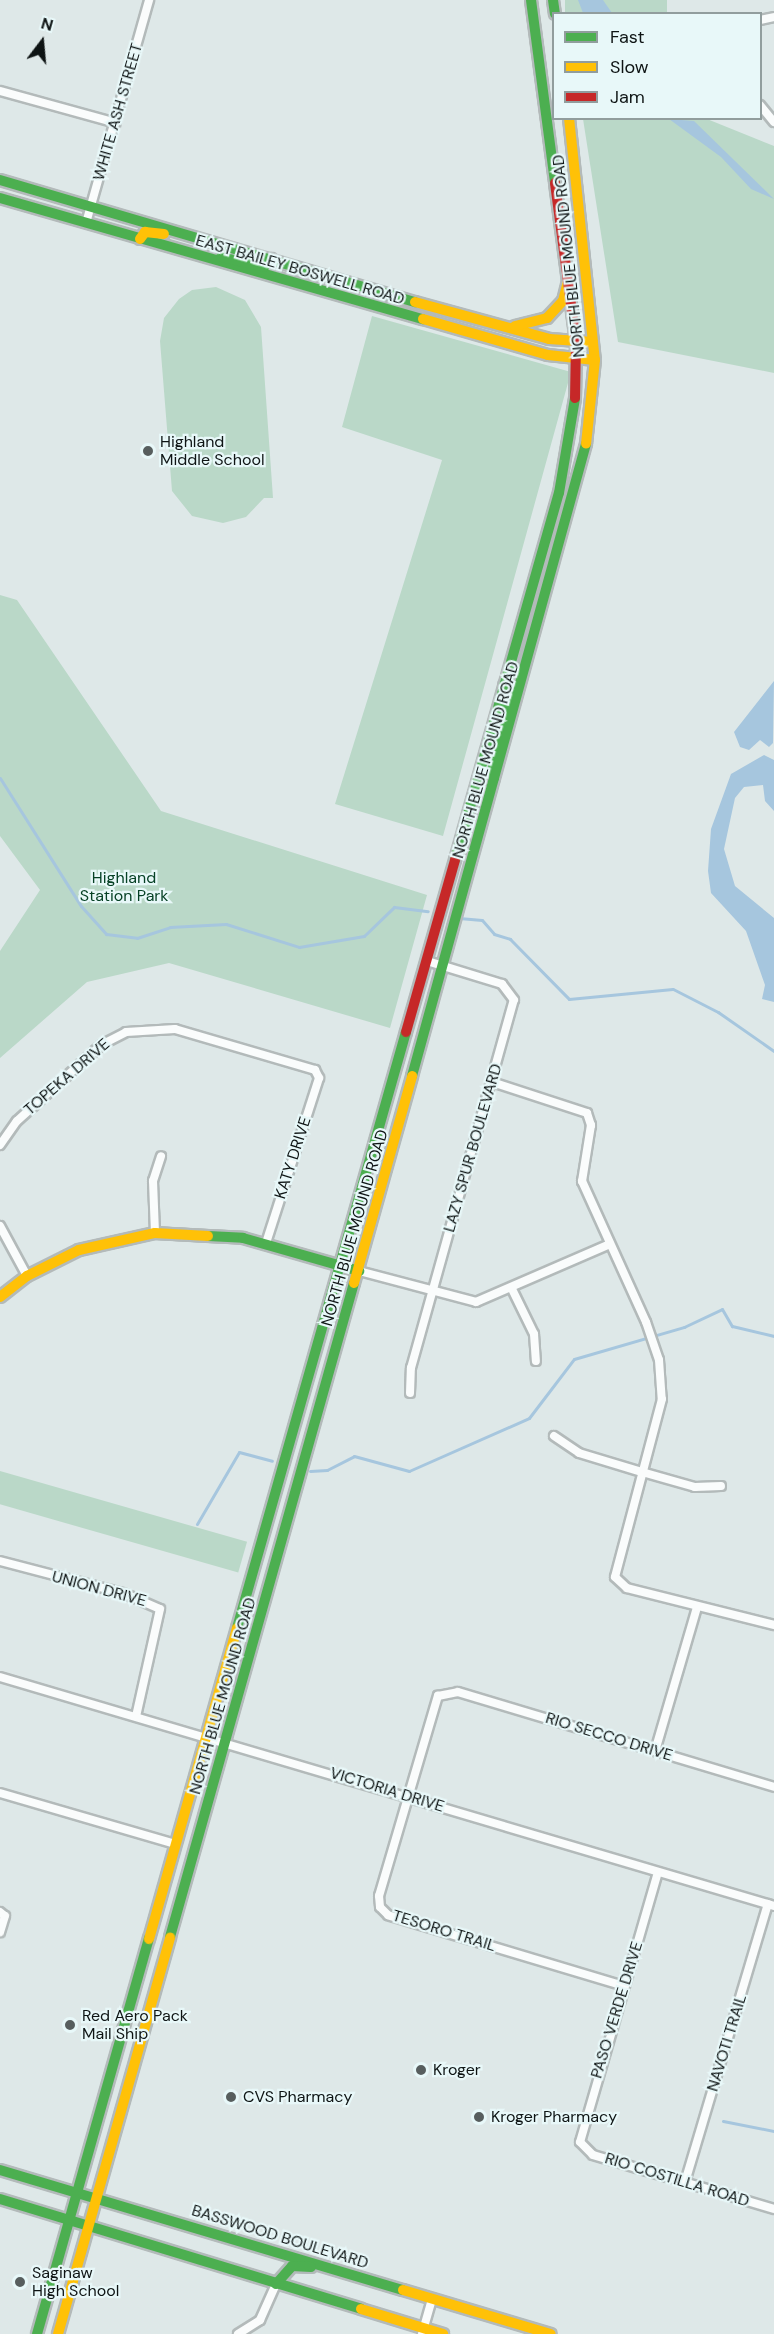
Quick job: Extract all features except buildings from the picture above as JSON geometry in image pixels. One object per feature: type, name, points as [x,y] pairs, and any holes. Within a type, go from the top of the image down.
[{"type":"main road","name":"NORTH BLUE MOUND ROAD","points":[[37,2334],[559,493],[575,405],[577,358],[571,272],[531,0]]},
{"type":"main road","name":"NORTH BLUE MOUND ROAD","points":[[58,2334],[227,1742],[578,491],[593,410],[595,360],[569,120]]},
{"type":"main road","name":"EAST BAILEY BOSWELL ROAD","points":[[0,180],[491,324],[576,342],[593,342]]},
{"type":"main road","name":"EAST BAILEY BOSWELL ROAD","points":[[0,198],[548,355],[595,360]]},
{"type":"main road","points":[[140,239],[151,231],[189,241],[202,239]]},
{"type":"main road","points":[[200,257],[225,257],[264,267],[271,259]]},
{"type":"main road","name":"NORTH BLUE MOUND ROAD","points":[[491,324],[525,326],[547,318],[563,301],[571,272]]},
{"type":"main road","points":[[494,787],[493,765],[511,695],[510,687],[504,685]]},
{"type":"main road","points":[[0,1297],[27,1276],[96,1244],[155,1233],[226,1235],[266,1243],[359,1271]]},
{"type":"main road","name":"BASSWOOD BOULEVARD","points":[[0,2170],[550,2334]]},
{"type":"main road","points":[[0,2199],[423,2331],[443,2334]]},
{"type":"main road","points":[[276,2284],[292,2266],[329,2267]]},
{"type":"street","name":"WHITE ASH STREET","points":[[86,223],[149,0]]},
{"type":"street","points":[[0,91],[116,123]]},
{"type":"street","points":[[762,107],[774,122]]},
{"type":"street","name":"LAZY SPUR BOULEVARD","points":[[411,1393],[411,1368],[514,996],[502,984],[427,961]]},
{"type":"street","name":"TOPEKA DRIVE","points":[[0,1145],[25,1114],[101,1045],[126,1032],[175,1029],[319,1073]]},
{"type":"street","name":"KATY DRIVE","points":[[266,1243],[319,1073]]},
{"type":"street","points":[[492,1082],[587,1113],[591,1125],[582,1181],[646,1322],[656,1351],[663,1391],[615,1577],[627,1588],[774,1625]]},
{"type":"street","points":[[155,1233],[153,1181],[161,1156]]},
{"type":"street","points":[[0,1226],[27,1276]]},
{"type":"street","points":[[359,1271],[432,1293],[476,1302],[512,1289],[610,1244]]},
{"type":"street","points":[[512,1289],[534,1334],[536,1361]]},
{"type":"street","points":[[554,1437],[579,1453],[642,1472],[695,1487],[721,1486]]},
{"type":"street","name":"UNION DRIVE","points":[[0,1561],[123,1593],[160,1609],[136,1716]]},
{"type":"street","points":[[655,1751],[698,1607]]},
{"type":"street","name":"VICTORIA DRIVE","points":[[0,1677],[227,1742],[771,1905]]},
{"type":"street","name":"RIO SECCO DRIVE","points":[[444,1692],[458,1692],[774,1787]]},
{"type":"street","name":"TESORO TRAIL","points":[[444,1692],[435,1701],[379,1896],[383,1911],[624,1986]]},
{"type":"street","points":[[0,1793],[176,1844]]},
{"type":"street","name":"PASO VERDE DRIVE","points":[[582,2148],[580,2136],[658,1872]]},
{"type":"street","name":"NAVOTI TRAIL","points":[[685,2182],[771,1905]]},
{"type":"street","points":[[0,1932],[2,1914]]},
{"type":"street","name":"RIO COSTILLA ROAD","points":[[582,2148],[774,2209]]},
{"type":"street","points":[[238,2334],[260,2320],[276,2284]]},
{"type":"street","points":[[423,2331],[432,2298]]},
{"type":"green space","points":[[565,0],[667,0],[667,12],[565,12]]},
{"type":"green space","points":[[583,120],[709,120],[774,146],[774,373],[618,342]]},
{"type":"green space","points":[[216,287],[245,300],[261,327],[273,498],[264,498],[246,517],[223,523],[192,516],[172,491],[160,341],[164,318],[179,299],[192,290]]},
{"type":"green space","points":[[372,316],[571,372],[443,836],[335,804],[442,460],[342,427]]},
{"type":"green space","name":"Highland Station Park","points":[[0,595],[17,600],[161,811],[427,895],[390,1028],[169,963],[87,982],[0,1058],[0,951],[40,890],[0,836]]},
{"type":"green space","points":[[0,1471],[247,1542],[238,1573],[0,1504]]},
{"type":"water","points":[[578,0],[603,0],[611,12],[583,12]]},
{"type":"water","points":[[670,120],[694,121],[774,199],[751,189],[721,157]]},
{"type":"water","points":[[774,681],[773,743],[769,747],[760,740],[749,750],[740,747],[734,732]]},
{"type":"water","points":[[764,755],[774,760],[774,811],[765,801],[763,785],[744,787],[735,798],[724,849],[735,886],[774,918],[774,1002],[762,999],[765,985],[746,931],[711,893],[708,871],[711,829],[731,774]]},
{"type":"waterway","points":[[0,778],[81,906],[106,934],[137,938],[170,927],[226,924],[299,947],[364,936],[394,907],[428,911]]},
{"type":"waterway","points":[[459,918],[482,920],[494,934],[510,939],[569,999],[673,989],[718,1012],[774,1051]]},
{"type":"waterway","points":[[310,1471],[327,1470],[354,1456],[409,1471],[529,1418],[574,1359],[684,1327],[722,1309],[732,1326],[774,1336]]},
{"type":"waterway","points":[[197,1524],[239,1452],[272,1461]]},
{"type":"waterway","points":[[723,2121],[774,2131]]},
{"type":"traffic: fast","points":[[531,0],[555,183]]},
{"type":"traffic: fast","points":[[553,0],[555,12]]},
{"type":"traffic: fast","points":[[0,180],[415,302]]},
{"type":"traffic: fast","points":[[0,198],[423,319]]},
{"type":"traffic: fast","points":[[221,257],[264,267],[271,259]]},
{"type":"traffic: fast","points":[[455,860],[559,493],[575,398]]},
{"type":"traffic: fast","points":[[412,1076],[586,444]]},
{"type":"traffic: fast","points":[[494,778],[493,764],[511,695],[504,685]]},
{"type":"traffic: fast","points":[[237,1628],[406,1032]]},
{"type":"traffic: fast","points":[[208,1236],[243,1238],[359,1271]]},
{"type":"traffic: fast","points":[[170,1937],[354,1283]]},
{"type":"traffic: fast","points":[[37,2334],[149,1939]]},
{"type":"traffic: fast","points":[[0,2170],[403,2290]]},
{"type":"traffic: fast","points":[[0,2199],[361,2309]]},
{"type":"traffic: fast","points":[[276,2284],[292,2266],[311,2267]]},
{"type":"traffic: slow","points":[[569,120],[595,360],[586,444]]},
{"type":"traffic: slow","points":[[140,239],[145,232],[164,234]]},
{"type":"traffic: slow","points":[[515,326],[547,318],[563,301],[568,281]]},
{"type":"traffic: slow","points":[[415,302],[549,339],[593,342]]},
{"type":"traffic: slow","points":[[423,319],[548,355],[595,360]]},
{"type":"traffic: slow","points":[[354,1283],[412,1076]]},
{"type":"traffic: slow","points":[[0,1297],[27,1276],[79,1250],[155,1233],[208,1236]]},
{"type":"traffic: slow","points":[[149,1939],[237,1628]]},
{"type":"traffic: slow","points":[[58,2334],[170,1937]]},
{"type":"traffic: slow","points":[[403,2290],[551,2334]]},
{"type":"traffic: slow","points":[[361,2309],[443,2334]]},
{"type":"traffic: jam","points":[[555,183],[576,342],[575,398]]},
{"type":"traffic: jam","points":[[406,1032],[455,860]]},
{"type":"place","name":"Highland Middle School","points":[[148,451]]},
{"type":"place","name":"Red Aero Pack Mail Ship","points":[[70,2025]]},
{"type":"place","name":"Kroger","points":[[421,2070]]},
{"type":"place","name":"CVS Pharmacy","points":[[231,2097]]},
{"type":"place","name":"Kroger Pharmacy","points":[[479,2117]]},
{"type":"place","name":"Saginaw High School","points":[[20,2282]]}]
